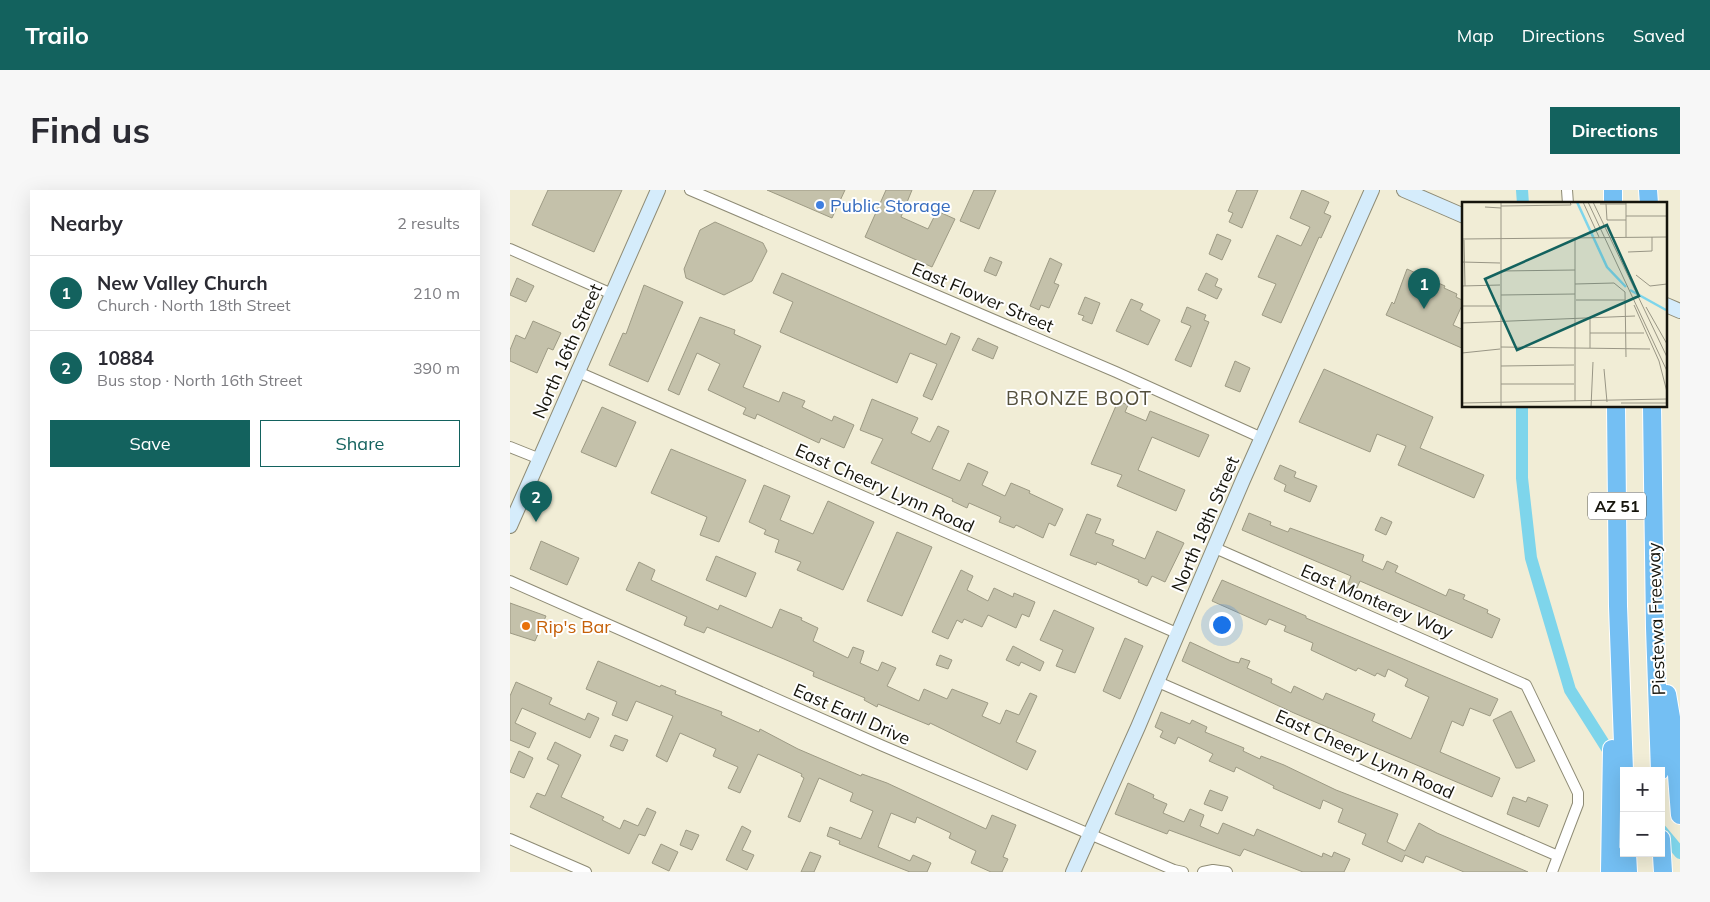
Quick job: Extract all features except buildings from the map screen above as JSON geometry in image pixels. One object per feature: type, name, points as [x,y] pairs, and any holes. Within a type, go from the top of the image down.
[{"type":"highway","name":"Piestewa Freeway","points":[[1616,408],[1617,688]]},
{"type":"highway","name":"Piestewa Freeway","points":[[1652,408],[1655,628],[1660,752],[1668,772]]},
{"type":"highway","points":[[1655,628],[1674,735],[1668,772],[1680,815]]},
{"type":"highway","points":[[1617,688],[1624,767]]},
{"type":"highway","points":[[1610,872],[1617,688]]},
{"type":"highway","points":[[1662,857],[1663,872]]},
{"type":"street","name":"North 16th Street","points":[[510,526],[658,190]]},
{"type":"street","name":"East Flower Street","points":[[690,190],[1108,368],[1262,438]]},
{"type":"street","name":"North 18th Street","points":[[1073,872],[1158,682],[1262,438],[1372,190]]},
{"type":"street","points":[[1404,190],[1462,215]]},
{"type":"street","points":[[510,249],[612,294]]},
{"type":"street","points":[[1668,306],[1680,311]]},
{"type":"street","name":"East Cheery Lynn Road","points":[[578,372],[1179,634]]},
{"type":"street","points":[[510,446],[540,459]]},
{"type":"street","name":"East Monterey Way","points":[[1215,548],[1526,685],[1578,793],[1578,804],[1558,856]]},
{"type":"street","name":"East Earll Drive","points":[[510,581],[1090,835],[1183,872]]},
{"type":"street","name":"East Cheery Lynn Road","points":[[1158,682],[1558,856]]},
{"type":"street","points":[[510,839],[586,872]]},
{"type":"street","points":[[1552,872],[1558,856]]},
{"type":"street","points":[[1210,871],[1228,872]]},
{"type":"waterway","points":[[1522,190],[1523,202]]},
{"type":"waterway","points":[[1522,408],[1522,478],[1531,558],[1570,690],[1613,758]]},
{"type":"waterway","points":[[1665,835],[1680,853]]},
{"type":"place","name":"Public Storage","points":[[820,205]]},
{"type":"place","name":"New Valley Church","points":[[1424,309]]},
{"type":"place","name":"10884","points":[[536,522]]},
{"type":"place","name":"Rip's Bar","points":[[526,626]]},
{"type":"district","name":"BRONZE BOOT","points":[[1079,398]]}]
